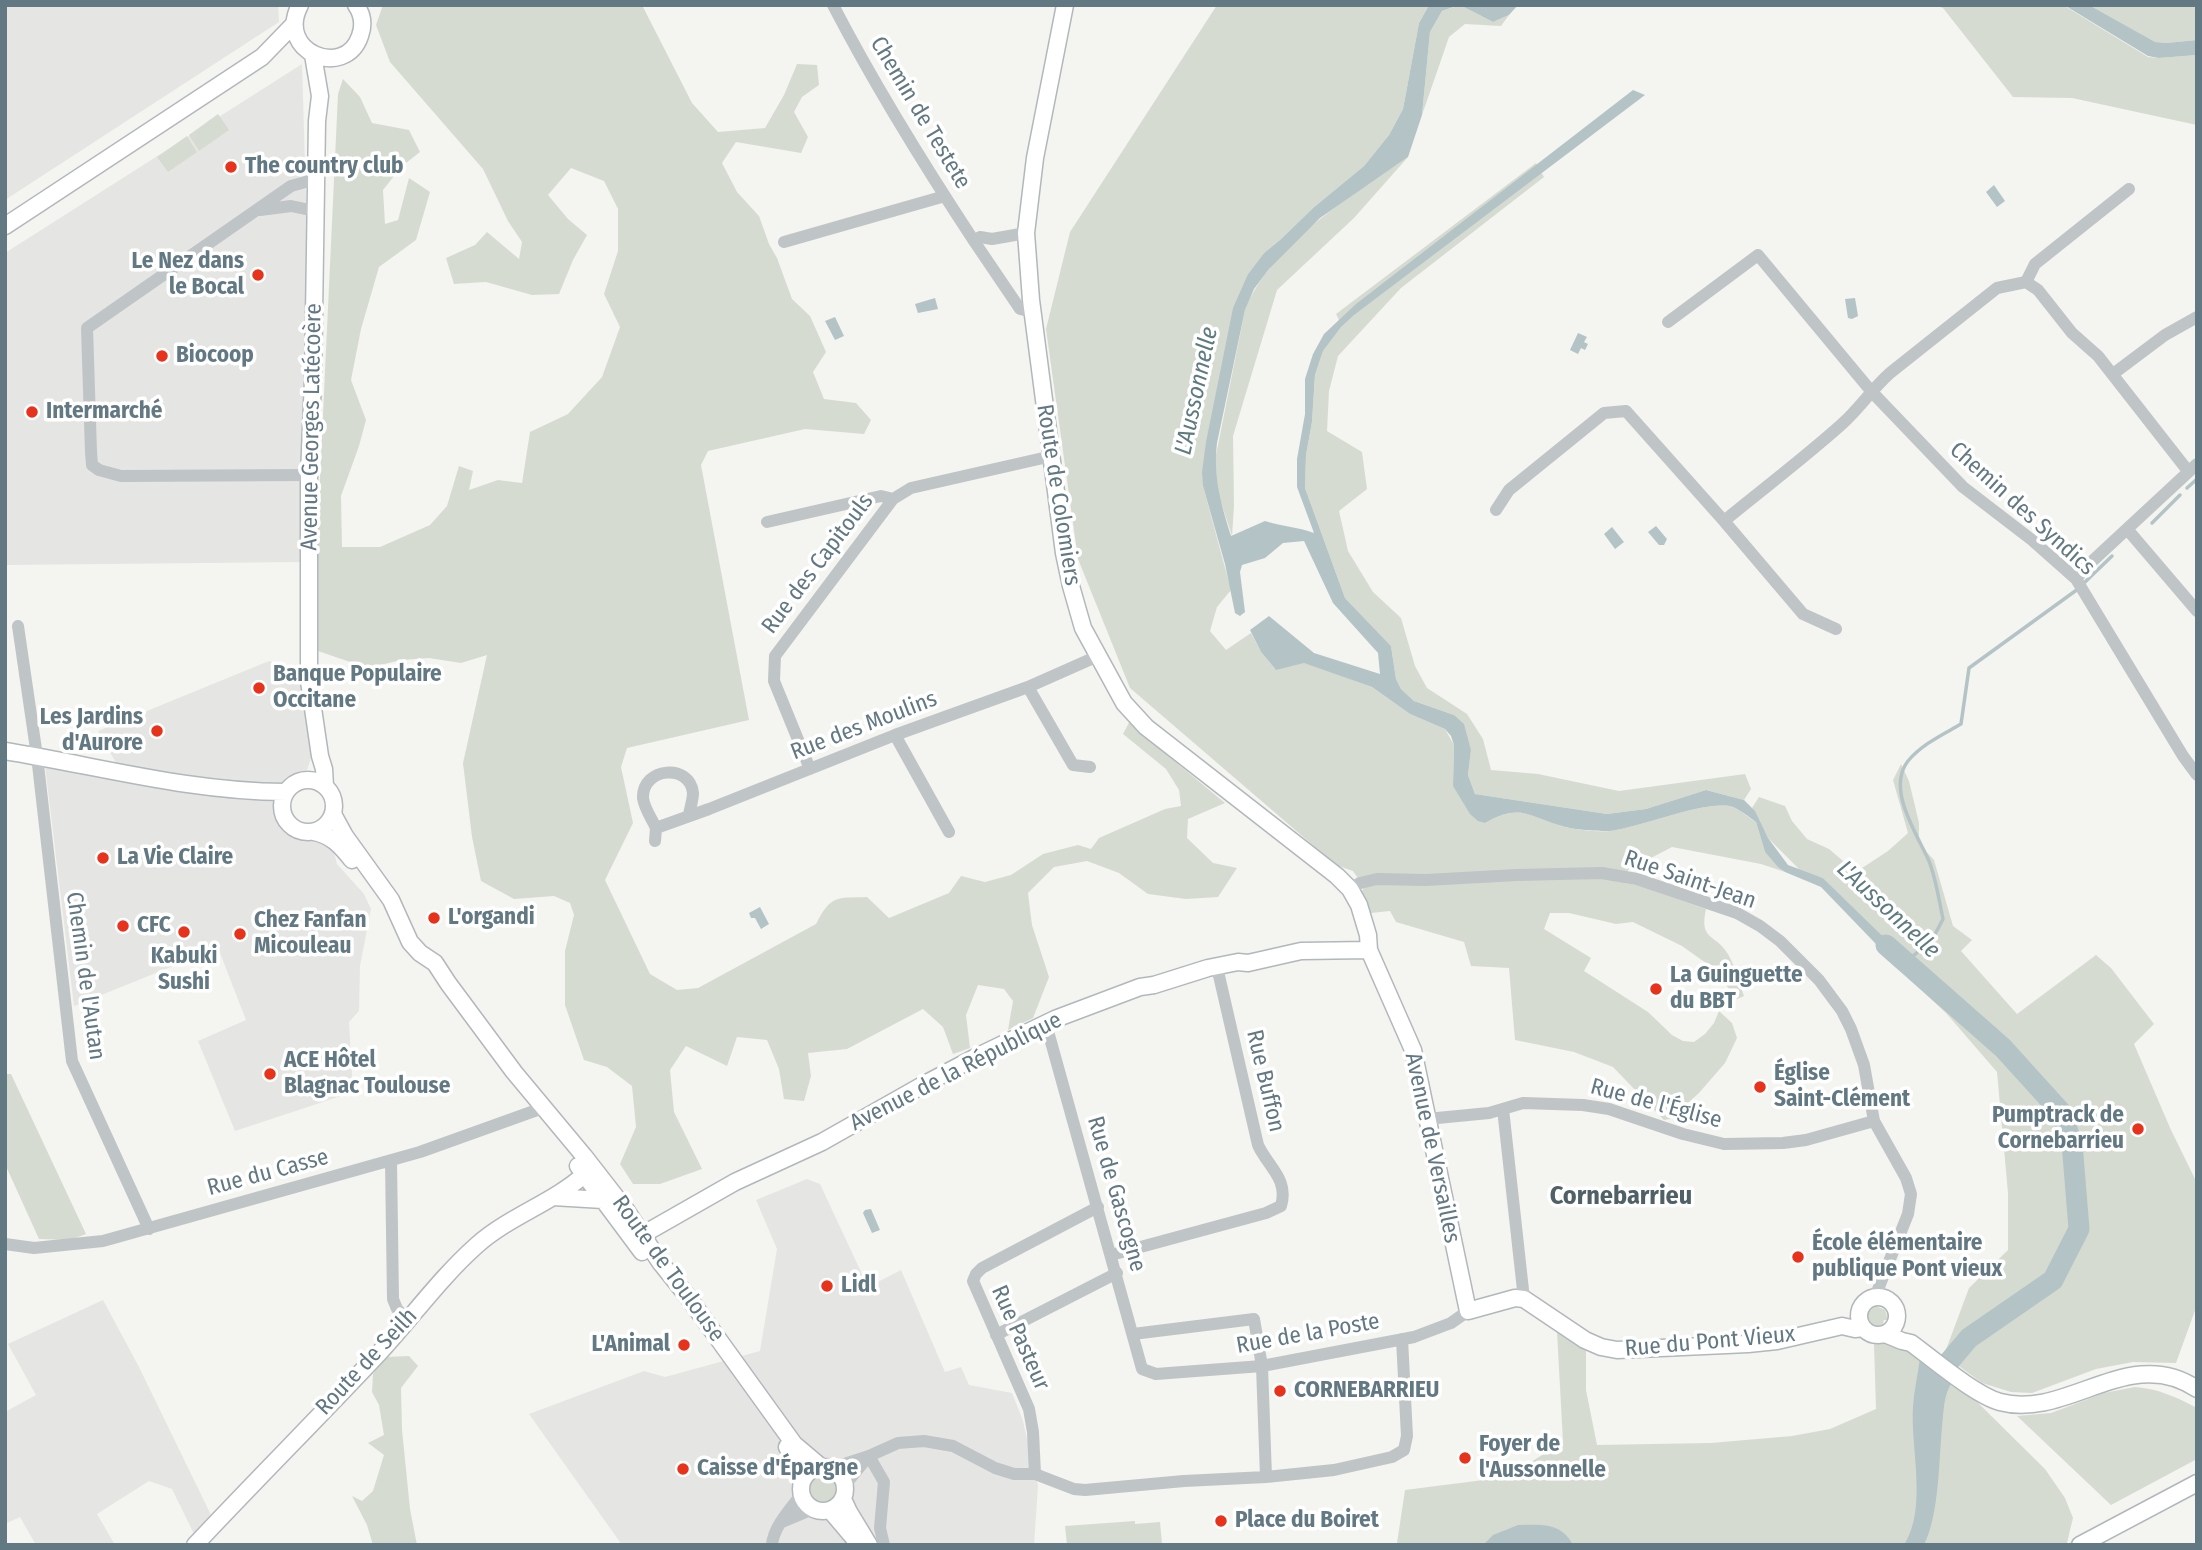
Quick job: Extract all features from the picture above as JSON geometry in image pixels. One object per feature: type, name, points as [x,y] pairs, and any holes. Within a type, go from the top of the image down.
[{"type":"street","points":[[5,226],[262,57],[294,24],[300,5]]},
{"type":"street","name":"Chemin de Testete","points":[[833,5],[944,196],[1020,309],[1033,312]]},
{"type":"street","name":"Route de Colomiers","points":[[1065,5],[1035,158],[1026,233],[1033,312],[1064,553],[1070,586],[1083,628],[1124,703],[1146,727],[1350,889],[1364,920],[1369,950]]},
{"type":"street","points":[[262,57],[273,56],[284,50],[325,58],[345,55],[358,43],[362,9]]},
{"type":"street","name":"Avenue Georges Latécoère","points":[[294,24],[299,43],[310,53],[320,96]]},
{"type":"street","name":"Avenue Georges Latécoère","points":[[325,786],[309,681],[309,475],[314,354],[317,121],[320,96],[336,58]]},
{"type":"street","points":[[309,475],[121,476],[92,465],[87,328],[291,186],[316,179]]},
{"type":"street","points":[[2026,282],[2035,264],[2129,189]]},
{"type":"street","points":[[785,242],[944,196]]},
{"type":"street","points":[[256,210],[291,206],[315,211]]},
{"type":"street","points":[[974,241],[980,237],[992,239],[1026,233]]},
{"type":"street","name":"Chemin des Syndics","points":[[1668,322],[1758,255],[1871,391],[1962,487],[2032,540],[2079,584],[2197,775]]},
{"type":"street","points":[[1724,521],[1844,422],[1890,373],[1997,288],[2026,282],[2038,290],[2073,333],[2098,356],[2192,467],[2087,566],[2079,584]]},
{"type":"street","points":[[2113,374],[2165,335],[2197,317]]},
{"type":"street","points":[[1496,510],[1509,490],[1604,413],[1626,411],[1803,614],[1836,629]]},
{"type":"street","name":"Rue des Capitouls","points":[[810,769],[774,681],[775,656],[893,499],[911,488],[1052,456]]},
{"type":"street","points":[[767,522],[881,496],[893,499]]},
{"type":"street","points":[[2127,529],[2197,611]]},
{"type":"street","name":"Chemin de l'Autan","points":[[18,626],[37,756],[72,1061],[149,1229]]},
{"type":"street","name":"Rue des Moulins","points":[[689,815],[693,795],[685,778],[666,772],[650,779],[645,787],[643,800],[655,834],[689,815],[712,815],[810,769],[1028,687],[1098,656]]},
{"type":"street","points":[[1028,687],[1073,765],[1090,767]]},
{"type":"street","points":[[895,736],[949,832]]},
{"type":"street","points":[[5,751],[181,783],[243,791],[285,792]]},
{"type":"street","points":[[303,780],[320,756]]},
{"type":"street","points":[[303,780],[315,781],[325,786],[334,799],[333,814],[326,826],[304,833],[291,827],[282,811],[285,792],[296,782],[303,780]]},
{"type":"street","points":[[181,783],[268,804],[282,811]]},
{"type":"street","name":"Route de Toulouse","points":[[333,814],[345,836],[391,900],[410,942],[435,963],[609,1198],[749,1392],[795,1458],[804,1476]]},
{"type":"street","name":"Route de Toulouse","points":[[314,832],[325,834],[346,852],[380,897],[403,947],[417,961],[448,982]]},
{"type":"street","name":"Rue Saint-Jean","points":[[1350,889],[1360,883],[1377,879],[1426,880],[1602,873],[1637,879],[1737,913],[1780,941],[1819,980],[1842,1011],[1864,1065],[1874,1121],[1906,1178],[1911,1194],[1909,1214],[1875,1297]]},
{"type":"street","name":"Avenue de la République","points":[[642,1235],[735,1182],[822,1142],[921,1086],[1046,1024],[1140,987],[1238,962],[1248,963],[1301,951],[1369,950]]},
{"type":"street","name":"Avenue de Versailles","points":[[1369,950],[1413,1050],[1468,1311]]},
{"type":"street","name":"Rue Buffon","points":[[1111,1255],[1266,1213],[1281,1206],[1283,1189],[1278,1173],[1263,1156],[1258,1145],[1217,967]]},
{"type":"street","name":"Rue de Gascogne","points":[[1046,1024],[1142,1369],[1148,1373]]},
{"type":"street","name":"Route de Toulouse","points":[[514,1072],[537,1110],[584,1175],[626,1210],[660,1262],[794,1444],[826,1467]]},
{"type":"street","name":"Rue de l'Église","points":[[1427,1119],[1489,1113],[1523,1103],[1609,1108],[1683,1134],[1724,1144],[1806,1140],[1874,1121]]},
{"type":"street","points":[[1468,1311],[1515,1298],[1524,1299],[1503,1109]]},
{"type":"street","name":"Rue du Casse","points":[[5,1244],[34,1248],[103,1241],[391,1161],[537,1110]]},
{"type":"street","points":[[391,1161],[393,1299],[397,1309],[408,1320]]},
{"type":"street","name":"Route de Seilh","points":[[195,1545],[408,1320],[442,1278],[479,1243],[512,1219],[570,1187],[584,1175]]},
{"type":"street","points":[[553,1197],[609,1198],[634,1233],[642,1235]]},
{"type":"street","name":"Rue Pasteur","points":[[1035,1474],[1029,1409],[973,1281],[982,1268],[1098,1207]]},
{"type":"street","name":"Avenue de la République","points":[[626,1210],[643,1217],[680,1212]]},
{"type":"street","points":[[996,1335],[1117,1273]]},
{"type":"street","points":[[1911,1343],[1909,1334],[1897,1318],[1891,1302],[1875,1297],[1867,1300],[1862,1306],[1861,1320],[1873,1335],[1885,1334],[1911,1343],[1992,1399],[2025,1405],[2052,1401],[2096,1384],[2134,1374],[2167,1376],[2197,1389]]},
{"type":"street","name":"Rue du Pont Vieux","points":[[1524,1299],[1601,1347],[1633,1351],[1774,1341],[1861,1320]]},
{"type":"street","name":"Rue de la Poste","points":[[1148,1373],[1262,1366],[1413,1337],[1451,1323],[1468,1311]]},
{"type":"street","points":[[1885,1334],[1891,1330],[1897,1318]]},
{"type":"street","points":[[1132,1334],[1254,1319],[1262,1366],[1266,1477]]},
{"type":"street","points":[[869,1456],[844,1492],[838,1506],[822,1511],[808,1506],[801,1495],[800,1485],[808,1471],[869,1456],[898,1443],[933,1441],[953,1446],[995,1468],[1014,1474],[1035,1474],[1074,1489],[1085,1490],[1266,1477],[1371,1463],[1392,1457],[1404,1450],[1407,1436],[1402,1339]]},
{"type":"street","points":[[2155,1375],[2197,1399]]},
{"type":"street","points":[[869,1456],[884,1482],[880,1528],[884,1545]]},
{"type":"street","points":[[826,1467],[843,1478],[844,1492],[855,1524],[869,1545]]},
{"type":"street","points":[[2080,1545],[2197,1483]]},
{"type":"street","points":[[772,1545],[772,1534],[801,1495]]},
{"type":"street","points":[[782,1522],[813,1509]]},
{"type":"street","points":[[830,1510],[859,1545]]},
{"type":"shaded area","points":[[5,5],[278,5],[279,22],[5,200]]},
{"type":"shaded area","points":[[383,5],[642,5],[692,103],[718,132],[765,128],[784,95],[797,64],[817,65],[819,85],[802,97],[794,112],[808,137],[801,153],[736,142],[722,163],[737,192],[759,216],[792,299],[810,316],[826,352],[813,372],[824,399],[856,403],[871,420],[864,434],[805,429],[708,451],[701,465],[749,720],[627,748],[621,767],[633,823],[605,880],[650,974],[677,990],[698,988],[816,924],[826,908],[841,898],[867,897],[889,918],[949,893],[961,876],[985,882],[1011,875],[1043,854],[1078,845],[1091,849],[1099,838],[1165,809],[1181,806],[1179,790],[1166,769],[1123,734],[1131,719],[1138,731],[1225,803],[1188,819],[1187,838],[1213,863],[1237,868],[1218,897],[1186,899],[1148,894],[1119,873],[1087,861],[1054,867],[1028,893],[1032,925],[1049,977],[1033,1018],[1008,1030],[1013,1001],[1004,989],[978,985],[966,1015],[970,1048],[953,1054],[943,1027],[923,1009],[847,1049],[808,1053],[811,1076],[804,1101],[784,1099],[779,1069],[767,1040],[737,1037],[727,1066],[686,1046],[670,1070],[674,1112],[702,1169],[660,1184],[633,1184],[620,1164],[636,1127],[632,1086],[607,1067],[584,1060],[565,1005],[565,951],[574,915],[570,903],[554,896],[514,899],[481,881],[472,837],[463,763],[487,655],[461,663],[429,658],[401,660],[368,668],[312,649],[338,94],[343,79],[360,97],[372,123],[409,130],[420,152],[402,166],[383,190],[385,224],[398,220],[409,178],[430,192],[416,240],[379,267],[361,329],[351,380],[366,420],[341,496],[342,547],[380,547],[430,525],[447,506],[459,466],[473,471],[469,490],[498,480],[522,483],[530,432],[568,414],[602,377],[620,327],[604,294],[618,251],[618,209],[604,181],[571,168],[548,195],[568,219],[587,235],[559,294],[532,295],[486,282],[454,284],[446,258],[475,245],[487,232],[519,259],[522,242],[508,221],[483,169],[390,62],[376,25]]},
{"type":"shaded area","points":[[1217,5],[1429,5],[1419,23],[1403,109],[1389,135],[1364,166],[1264,253],[1248,274],[1203,486],[1231,590],[1217,607],[1210,631],[1226,650],[1251,633],[1261,652],[1275,669],[1304,662],[1372,687],[1410,714],[1445,729],[1454,745],[1453,786],[1485,823],[1507,814],[1524,813],[1573,829],[1610,831],[1691,810],[1721,806],[1733,807],[1756,822],[1765,852],[1785,872],[1761,864],[1672,847],[1628,870],[1625,883],[1706,909],[1706,932],[1728,954],[1744,996],[1737,999],[1713,968],[1682,946],[1633,922],[1616,924],[1569,913],[1550,913],[1544,929],[1591,958],[1584,971],[1648,1012],[1672,1035],[1683,1041],[1694,1042],[1705,1034],[1719,1011],[1732,1023],[1737,1038],[1725,1063],[1699,1093],[1670,1119],[1664,1120],[1613,1067],[1574,1052],[1515,1040],[1509,968],[1471,966],[1464,942],[1396,922],[1390,911],[1371,913],[1361,893],[1364,887],[1353,871],[1336,865],[1130,688],[1078,559],[1046,329],[1070,232]]},
{"type":"shaded area","points":[[1429,5],[1459,5],[1442,11],[1430,32],[1422,115],[1408,157],[1320,218],[1269,269],[1254,289],[1245,310],[1216,456],[1219,490],[1231,536],[1265,521],[1314,533],[1297,487],[1297,459],[1305,414],[1305,379],[1313,354],[1324,334],[1356,304],[1633,90],[1645,95],[1342,326],[1323,351],[1315,375],[1305,488],[1345,598],[1391,646],[1396,679],[1401,689],[1414,701],[1454,715],[1464,724],[1471,750],[1468,775],[1475,794],[1607,814],[1646,809],[1706,790],[1744,800],[1755,811],[1768,838],[1788,865],[1823,878],[1909,962],[1901,970],[1821,887],[1778,867],[1765,852],[1756,822],[1733,807],[1691,810],[1610,831],[1567,827],[1524,813],[1507,814],[1485,823],[1478,821],[1470,814],[1453,786],[1454,745],[1445,729],[1410,714],[1372,687],[1304,663],[1276,670],[1261,652],[1250,630],[1269,616],[1314,653],[1380,674],[1378,653],[1333,603],[1304,541],[1283,543],[1265,558],[1242,565],[1240,572],[1245,612],[1240,616],[1235,613],[1225,564],[1203,486],[1202,472],[1233,308],[1248,274],[1264,253],[1364,166],[1389,135],[1403,109],[1419,23]]},
{"type":"shaded area","points":[[1460,5],[1493,22],[1509,15],[1501,26],[1465,24],[1449,37],[1422,115],[1430,32],[1442,11]]},
{"type":"shaded area","points":[[1460,5],[1518,5],[1509,15],[1493,22]]},
{"type":"shaded area","points":[[1935,5],[2063,5],[2148,57],[2197,55],[2197,125],[2072,98],[2013,97],[1943,8]]},
{"type":"shaded area","points":[[2064,5],[2089,5],[2155,42],[2197,40],[2197,55],[2159,58],[2148,56]]},
{"type":"shaded area","points":[[2089,5],[2197,5],[2197,40],[2154,42]]},
{"type":"shaded area","points":[[302,64],[307,231],[302,562],[5,565],[5,253]]},
{"type":"shaded area","points":[[218,114],[229,130],[199,151],[189,135]]},
{"type":"shaded area","points":[[187,136],[197,152],[168,172],[157,157]]},
{"type":"shaded area","points":[[1408,157],[1354,218],[1277,290],[1233,436],[1232,536],[1218,493],[1214,465],[1245,310],[1258,285],[1294,242],[1338,205]]},
{"type":"shaded area","points":[[1536,163],[1544,177],[1401,288],[1338,356],[1329,391],[1327,431],[1362,452],[1367,489],[1339,511],[1348,551],[1373,592],[1401,618],[1415,666],[1427,688],[1467,714],[1483,739],[1491,770],[1538,774],[1619,791],[1745,774],[1751,789],[1744,800],[1706,790],[1646,809],[1607,814],[1475,794],[1468,775],[1471,750],[1454,715],[1414,701],[1401,689],[1396,679],[1391,646],[1345,598],[1305,488],[1315,375],[1323,351],[1342,326],[1336,314]]},
{"type":"shaded area","points":[[1994,185],[2005,201],[1997,207],[1986,192]]},
{"type":"shaded area","points":[[935,298],[938,309],[918,313],[915,304]]},
{"type":"shaded area","points":[[1855,298],[1858,316],[1852,319],[1848,318],[1845,299]]},
{"type":"shaded area","points":[[835,317],[844,336],[835,340],[825,321]]},
{"type":"shaded area","points":[[1578,333],[1587,337],[1584,342],[1588,344],[1585,350],[1581,348],[1578,354],[1570,350]]},
{"type":"shaded area","points":[[1656,526],[1667,539],[1664,545],[1659,545],[1648,532]]},
{"type":"shaded area","points":[[1612,527],[1624,542],[1615,549],[1604,534]]},
{"type":"shaded area","points":[[269,661],[303,673],[312,755],[307,770],[286,782],[276,799],[278,820],[294,835],[315,839],[333,849],[337,864],[364,894],[371,909],[360,966],[359,1011],[349,1022],[353,1092],[235,1131],[198,1041],[246,1020],[218,948],[74,1006],[45,766],[124,777],[98,731]]},
{"type":"shaded area","points":[[1901,764],[1909,781],[1919,823],[1919,844],[1934,860],[1953,926],[1972,940],[1961,951],[2017,1014],[2096,955],[2111,968],[2154,1024],[2134,1044],[2197,1183],[2197,1305],[2176,1363],[2133,1362],[2096,1369],[2032,1393],[2011,1392],[1982,1383],[1944,1355],[1969,1288],[2008,1250],[2008,1193],[1997,1072],[1946,1013],[1901,970],[1908,962],[1823,878],[1800,870],[1768,838],[1752,808],[1759,797],[1785,806],[1792,821],[1807,839],[1829,849],[1856,872],[1888,851],[1908,833],[1893,780]]},
{"type":"shaded area","points":[[760,907],[769,924],[761,929],[749,913]]},
{"type":"shaded area","points":[[5,1074],[11,1074],[86,1234],[70,1240],[39,1239],[5,1164]]},
{"type":"shaded area","points":[[807,1179],[820,1184],[868,1287],[901,1270],[945,1372],[961,1367],[969,1385],[1012,1393],[1023,1421],[1038,1486],[1034,1545],[622,1545],[529,1414],[644,1371],[665,1377],[760,1351],[777,1249],[756,1200]]},
{"type":"shaded area","points":[[871,1209],[880,1230],[872,1233],[863,1213]]},
{"type":"shaded area","points":[[103,1300],[211,1515],[194,1534],[172,1489],[149,1481],[97,1514],[115,1545],[36,1545],[20,1517],[5,1524],[5,1412],[36,1395],[8,1344]]},
{"type":"shaded area","points":[[1876,1306],[1885,1310],[1888,1320],[1884,1320],[1882,1326],[1872,1326],[1867,1317],[1868,1312]]},
{"type":"shaded area","points":[[1557,1332],[1586,1350],[1586,1390],[1597,1445],[1711,1443],[1792,1436],[1830,1429],[1876,1409],[1874,1344],[1889,1341],[1903,1346],[1968,1393],[2045,1469],[2065,1498],[2073,1518],[2067,1543],[1389,1545],[1397,1543],[1405,1490],[1507,1477],[1563,1442]]},
{"type":"shaded area","points":[[409,1356],[418,1366],[401,1388],[402,1430],[410,1509],[417,1545],[373,1545],[367,1525],[352,1496],[362,1501],[373,1491],[384,1455],[368,1443],[384,1435],[379,1405],[372,1392],[373,1374],[386,1357]]},
{"type":"shaded area","points":[[1920,1358],[1953,1381],[1944,1403],[1938,1488],[1929,1533],[1924,1545],[1904,1545],[1911,1530],[1917,1495],[1913,1406]]},
{"type":"shaded area","points":[[2135,1387],[2167,1394],[2197,1408],[2197,1459],[2111,1505],[2017,1416],[2051,1413],[2104,1393]]},
{"type":"shaded area","points":[[823,1475],[833,1479],[837,1489],[833,1499],[823,1503],[813,1499],[809,1489],[813,1479]]},
{"type":"shaded area","points":[[1135,1521],[1135,1524],[1160,1522],[1162,1544],[1067,1545],[1065,1526]]},
{"type":"shaded area","points":[[1518,1525],[1550,1526],[1563,1532],[1573,1545],[1483,1545],[1493,1535]]},
{"type":"waterway","points":[[2187,488],[2197,479]]},
{"type":"waterway","points":[[2152,523],[2180,495]]},
{"type":"waterway","points":[[2084,583],[2112,556]]},
{"type":"waterway","points":[[1906,962],[1932,940],[1943,919],[1929,861],[1911,825],[1902,798],[1902,772],[1920,749],[1961,724],[1969,668],[2078,589]]},
{"type":"waterway","name":"L'Aussonnelle","points":[[1886,945],[2003,1048],[2061,1112],[2072,1143],[2079,1229],[2053,1280],[1969,1338],[1931,1383]]},
{"type":"place","name":"The country club","points":[[231,167]]},
{"type":"place","name":"Le Nez dans le Bocal","points":[[258,275]]},
{"type":"place","name":"Biocoop","points":[[162,356]]},
{"type":"place","name":"Intermarché","points":[[32,412]]},
{"type":"place","name":"Banque Populaire Occitane","points":[[259,688]]},
{"type":"place","name":"Les Jardins d'Aurore","points":[[157,731]]},
{"type":"place","name":"La Vie Claire","points":[[103,858]]},
{"type":"place","name":"L'organdi","points":[[434,918]]},
{"type":"place","name":"CFC","points":[[123,926]]},
{"type":"place","name":"Kabuki Sushi","points":[[184,932]]},
{"type":"place","name":"Chez Fanfan Micouleau","points":[[240,934]]},
{"type":"place","name":"La Guinguette du BBT","points":[[1656,989]]},
{"type":"place","name":"ACE Hôtel Blagnac Toulouse","points":[[270,1074]]},
{"type":"place","name":"Église Saint-Clément","points":[[1760,1087]]},
{"type":"place","name":"Pumptrack de Cornebarrieu","points":[[2138,1129]]},
{"type":"place","name":"École élémentaire publique Pont vieux","points":[[1798,1257]]},
{"type":"place","name":"Lidl","points":[[827,1286]]},
{"type":"place","name":"L'Animal","points":[[684,1345]]},
{"type":"place","name":"CORNEBARRIEU","points":[[1280,1391]]},
{"type":"place","name":"Foyer de l'Aussonnelle","points":[[1465,1458]]},
{"type":"place","name":"Caisse d'Épargne","points":[[683,1469]]},
{"type":"place","name":"Place du Boiret","points":[[1221,1521]]},
{"type":"district","name":"Cornebarrieu","points":[[1621,1197]]}]
